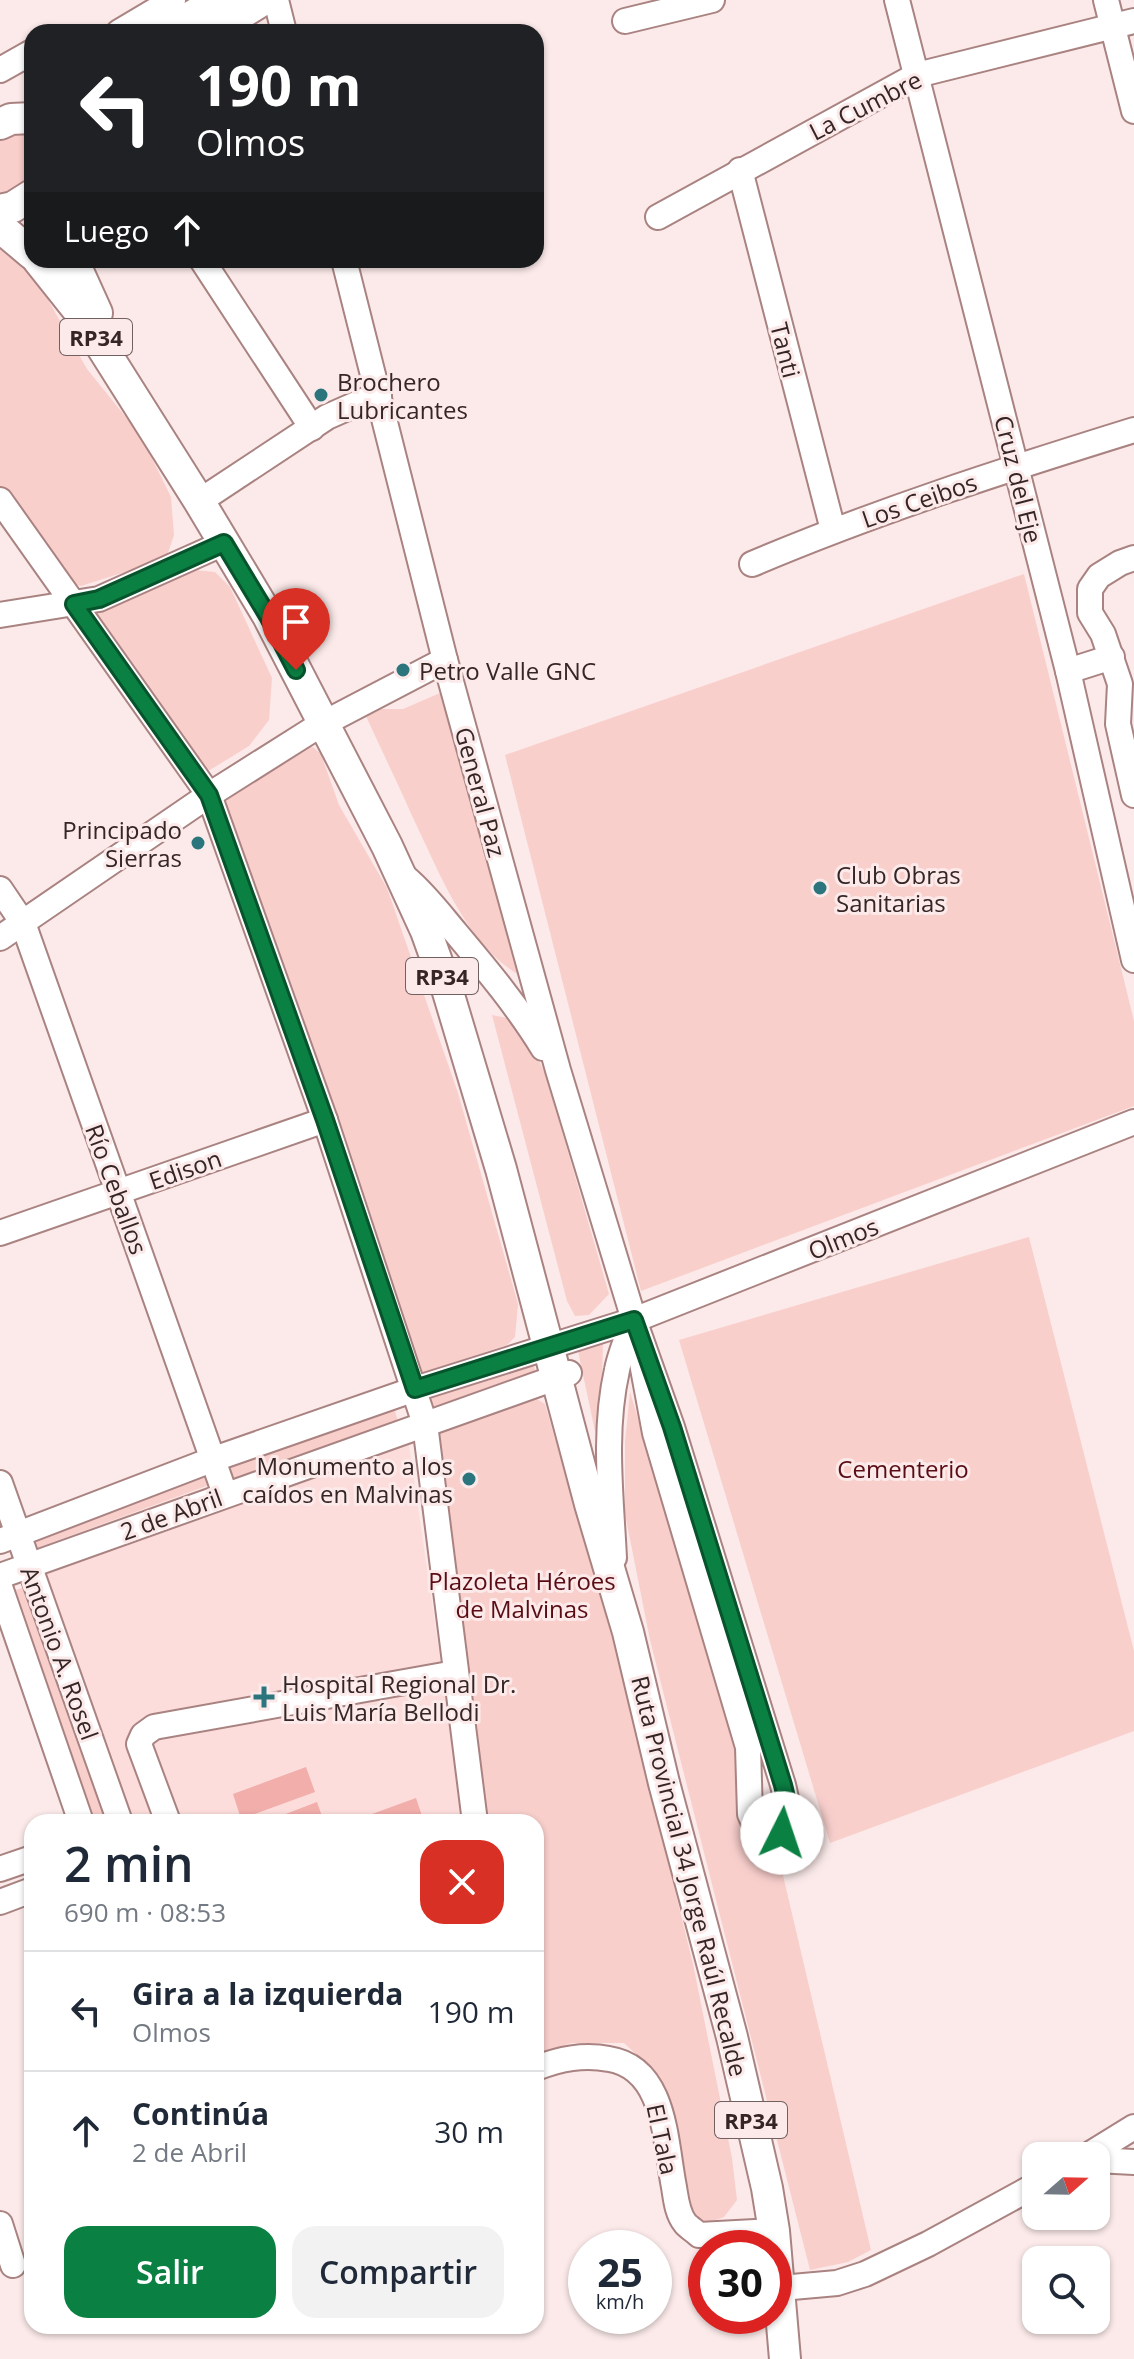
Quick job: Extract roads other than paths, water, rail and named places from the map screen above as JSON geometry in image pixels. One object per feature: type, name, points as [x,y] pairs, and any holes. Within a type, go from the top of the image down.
[{"type":"main road","points":[[178,24],[219,0]]},
{"type":"main road","points":[[224,24],[263,0]]},
{"type":"main road","points":[[0,210],[24,200]]},
{"type":"main road","points":[[0,227],[24,247]]},
{"type":"main road","name":"Ruta Provincial 34 Jorge Raúl Recalde","points":[[44,268],[81,314],[224,543],[329,721]]},
{"type":"main road","name":"Ruta Provincial 34 Jorge Raúl Recalde","points":[[76,268],[117,350],[279,611],[459,989],[600,1502],[615,1585],[732,2037],[774,2230]]},
{"type":"main road","name":"Ruta Provincial 34 Jorge Raúl Recalde","points":[[784,2334],[785,2359]]},
{"type":"street","points":[[132,24],[173,0]]},
{"type":"street","points":[[276,0],[282,24]]},
{"type":"street","points":[[625,21],[712,0]]},
{"type":"street","name":"Cruz del Eje","points":[[897,0],[1068,671],[1134,960]]},
{"type":"street","points":[[1106,0],[1123,23],[1134,111]]},
{"type":"street","name":"La Cumbre","points":[[658,217],[917,75],[1123,23]]},
{"type":"street","points":[[0,70],[24,56]]},
{"type":"street","name":"Tanti","points":[[740,170],[833,530]]},
{"type":"street","points":[[207,268],[312,428]]},
{"type":"street","name":"General Paz","points":[[346,268],[445,660],[558,1070],[634,1320],[672,1427],[783,1785],[788,1824],[776,1839],[767,1841],[760,1836],[750,1814],[748,1747],[655,1433],[634,1320]]},
{"type":"street","points":[[209,495],[327,417],[379,394]]},
{"type":"street","name":"Los Ceibos","points":[[752,564],[833,530],[1015,467],[1134,430]]},
{"type":"street","points":[[0,500],[209,795],[325,1120],[425,1424],[474,1814]]},
{"type":"street","points":[[0,615],[99,599],[224,543]]},
{"type":"street","points":[[1134,558],[1099,576],[1090,589],[1090,613],[1112,657],[1120,684],[1118,724],[1134,795]]},
{"type":"street","points":[[1068,671],[1112,657]]},
{"type":"street","points":[[0,938],[209,795],[329,721],[445,660]]},
{"type":"street","points":[[410,881],[522,1014],[558,1070]]},
{"type":"street","name":"Río Ceballos","points":[[0,889],[23,923],[225,1494]]},
{"type":"street","name":"Edison","points":[[0,1233],[325,1120]]},
{"type":"street","name":"Olmos","points":[[559,1361],[634,1320],[1134,1122]]},
{"type":"street","points":[[615,1585],[609,1443],[612,1399],[617,1367],[634,1320]]},
{"type":"street","name":"2 de Abril","points":[[9,1538],[214,1459],[415,1389],[559,1361]]},
{"type":"street","name":"2 de Abril","points":[[0,1576],[425,1424],[559,1361]]},
{"type":"street","name":"Antonio A. Rosel","points":[[0,1483],[9,1538],[28,1565],[117,1814]]},
{"type":"street","name":"Antonio A. Rosel","points":[[0,1587],[78,1814]]},
{"type":"street","points":[[165,1814],[139,1744],[143,1735],[154,1727],[455,1673]]},
{"type":"street","points":[[0,1869],[24,1861]]},
{"type":"street","points":[[0,1902],[24,1893]]},
{"type":"street","name":"El Tala","points":[[544,2065],[589,2055],[621,2060],[641,2073],[657,2098],[677,2205],[685,2223],[693,2230]]},
{"type":"street","points":[[1110,2142],[1134,2127]]},
{"type":"street","points":[[1110,2161],[1134,2162]]},
{"type":"street","points":[[792,2287],[837,2283],[865,2274],[1022,2193]]},
{"type":"street","points":[[0,2224],[15,2264]]},
{"type":"place","name":"Brochero Lubricantes","points":[[321,395]]},
{"type":"place","name":"Petro Valle GNC","points":[[403,670]]},
{"type":"place","name":"Principado Sierras","points":[[198,843]]},
{"type":"place","name":"Club Obras Sanitarias","points":[[820,888]]},
{"type":"place","name":"Monumento a los caídos en Malvinas","points":[[469,1479]]},
{"type":"place","name":"Hospital Regional Dr. Luis María Bellodi","points":[[264,1697]]},
{"type":"park label","name":"Cementerio","points":[[903,1468]]},
{"type":"park label","name":"Plazoleta Héroes de Malvinas","points":[[522,1594]]}]
